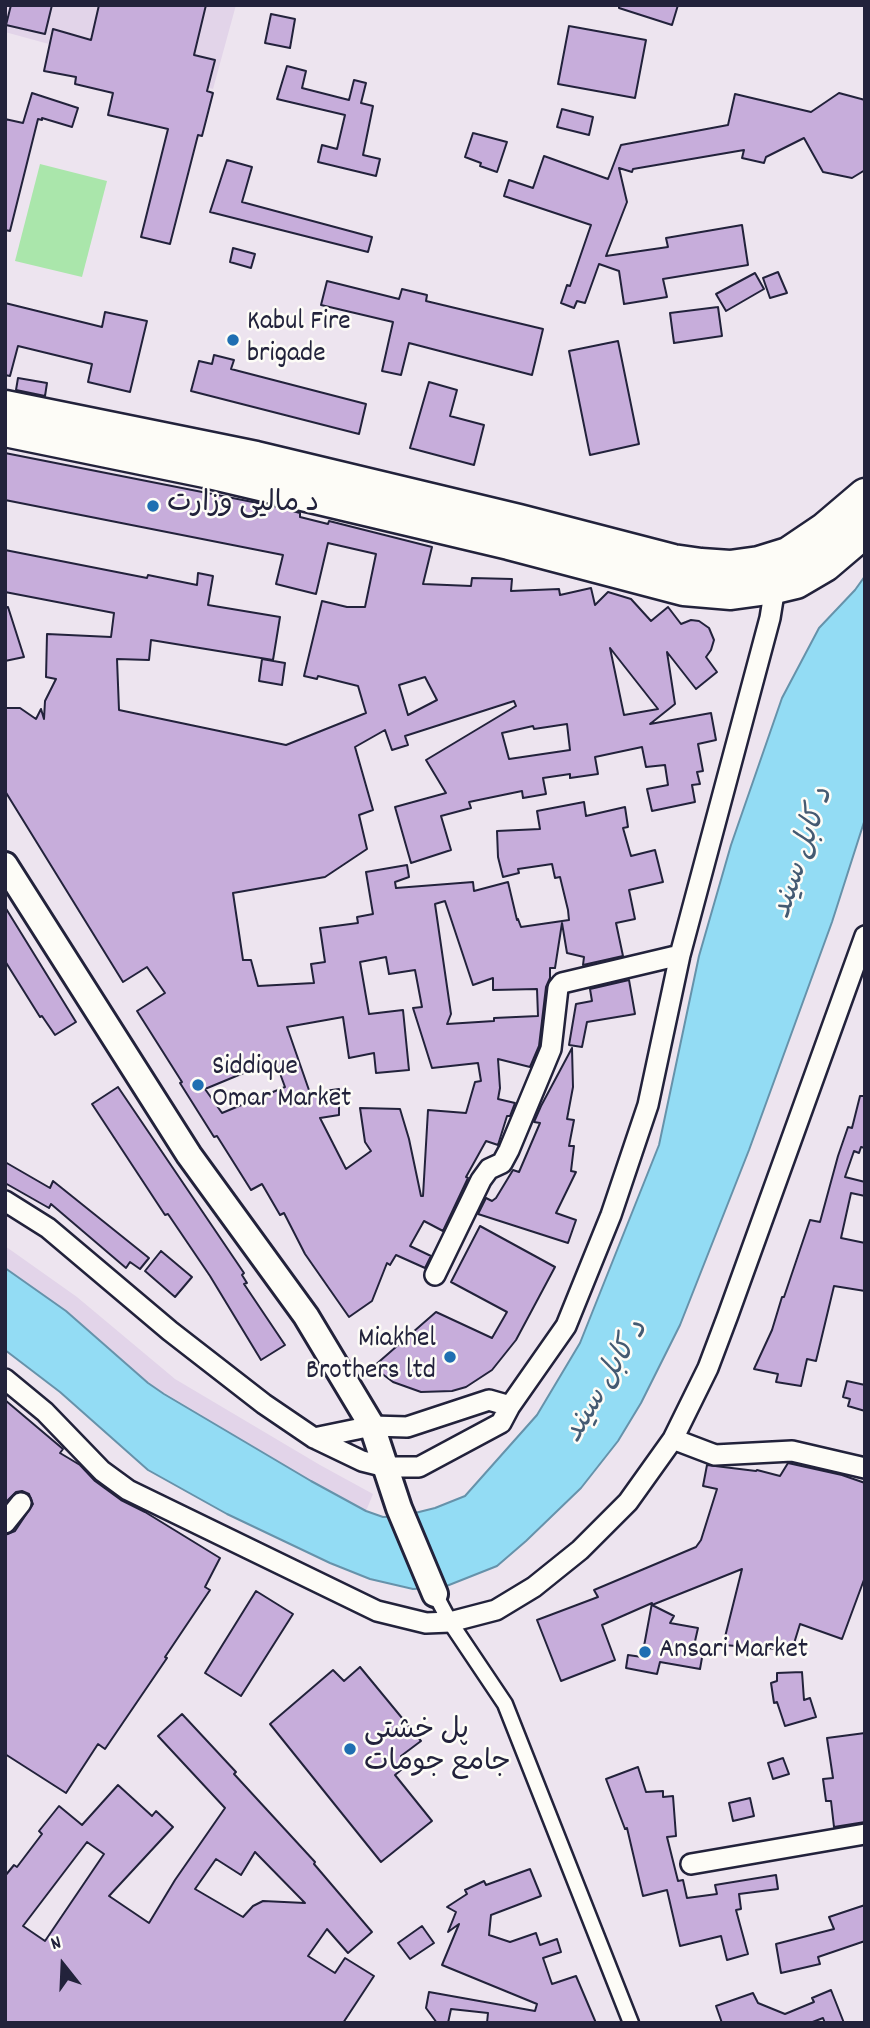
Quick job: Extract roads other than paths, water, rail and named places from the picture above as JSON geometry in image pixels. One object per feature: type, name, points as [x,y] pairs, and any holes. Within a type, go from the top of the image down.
[{"type":"highway","points":[[5,407],[256,458],[673,561],[701,565],[730,567],[759,563],[788,554],[825,529],[865,495]]},
{"type":"highway","points":[[5,430],[218,474],[509,542],[684,589],[731,593],[796,582],[825,565],[865,530]]},
{"type":"street","points":[[5,1201],[48,1228],[264,1404],[314,1438],[362,1461],[386,1467],[419,1467],[501,1423],[566,1326],[611,1215],[648,1105],[680,955],[770,618],[775,587]]},
{"type":"street","points":[[5,865],[189,1155],[306,1316],[372,1426],[399,1508],[435,1594],[450,1622],[505,1704],[631,2023]]},
{"type":"street","points":[[5,1380],[45,1412],[102,1471],[128,1490],[377,1611],[413,1621],[450,1622],[496,1610],[534,1587],[580,1550],[628,1502],[673,1439],[708,1368],[865,936]]},
{"type":"street","points":[[435,1275],[481,1180],[489,1169],[502,1163],[509,1150],[551,1049],[558,988],[562,983],[680,955]]},
{"type":"street","points":[[314,1438],[372,1426],[407,1427],[489,1401],[510,1406]]},
{"type":"street","points":[[673,1439],[715,1455],[792,1451],[865,1468]]},
{"type":"street","points":[[5,1523],[21,1503]]},
{"type":"street","points":[[691,1864],[865,1834]]},
{"type":"water","name":"د کابل سيند","points":[[865,576],[865,819],[832,922],[749,1150],[680,1325],[641,1403],[618,1441],[581,1488],[526,1541],[497,1566],[444,1587],[413,1589],[370,1579],[227,1514],[148,1470],[60,1392],[5,1350],[5,1268],[66,1311],[164,1394],[366,1511],[383,1517],[403,1516],[435,1508],[465,1496],[537,1415],[580,1343],[659,1145],[699,956],[731,845],[782,698],[819,628]]},
{"type":"place","name":"Kabul Fire brigade","points":[[233,340]]},
{"type":"place","name":"د مالیی وزارت","points":[[153,506]]},
{"type":"place","name":"Siddique Omar Market","points":[[198,1085]]},
{"type":"place","name":"Miakhel Brothers ltd","points":[[450,1357]]},
{"type":"place","name":"Ansari Market","points":[[645,1652]]},
{"type":"place","name":"پل خشتی جامع جومات","points":[[350,1749]]}]
